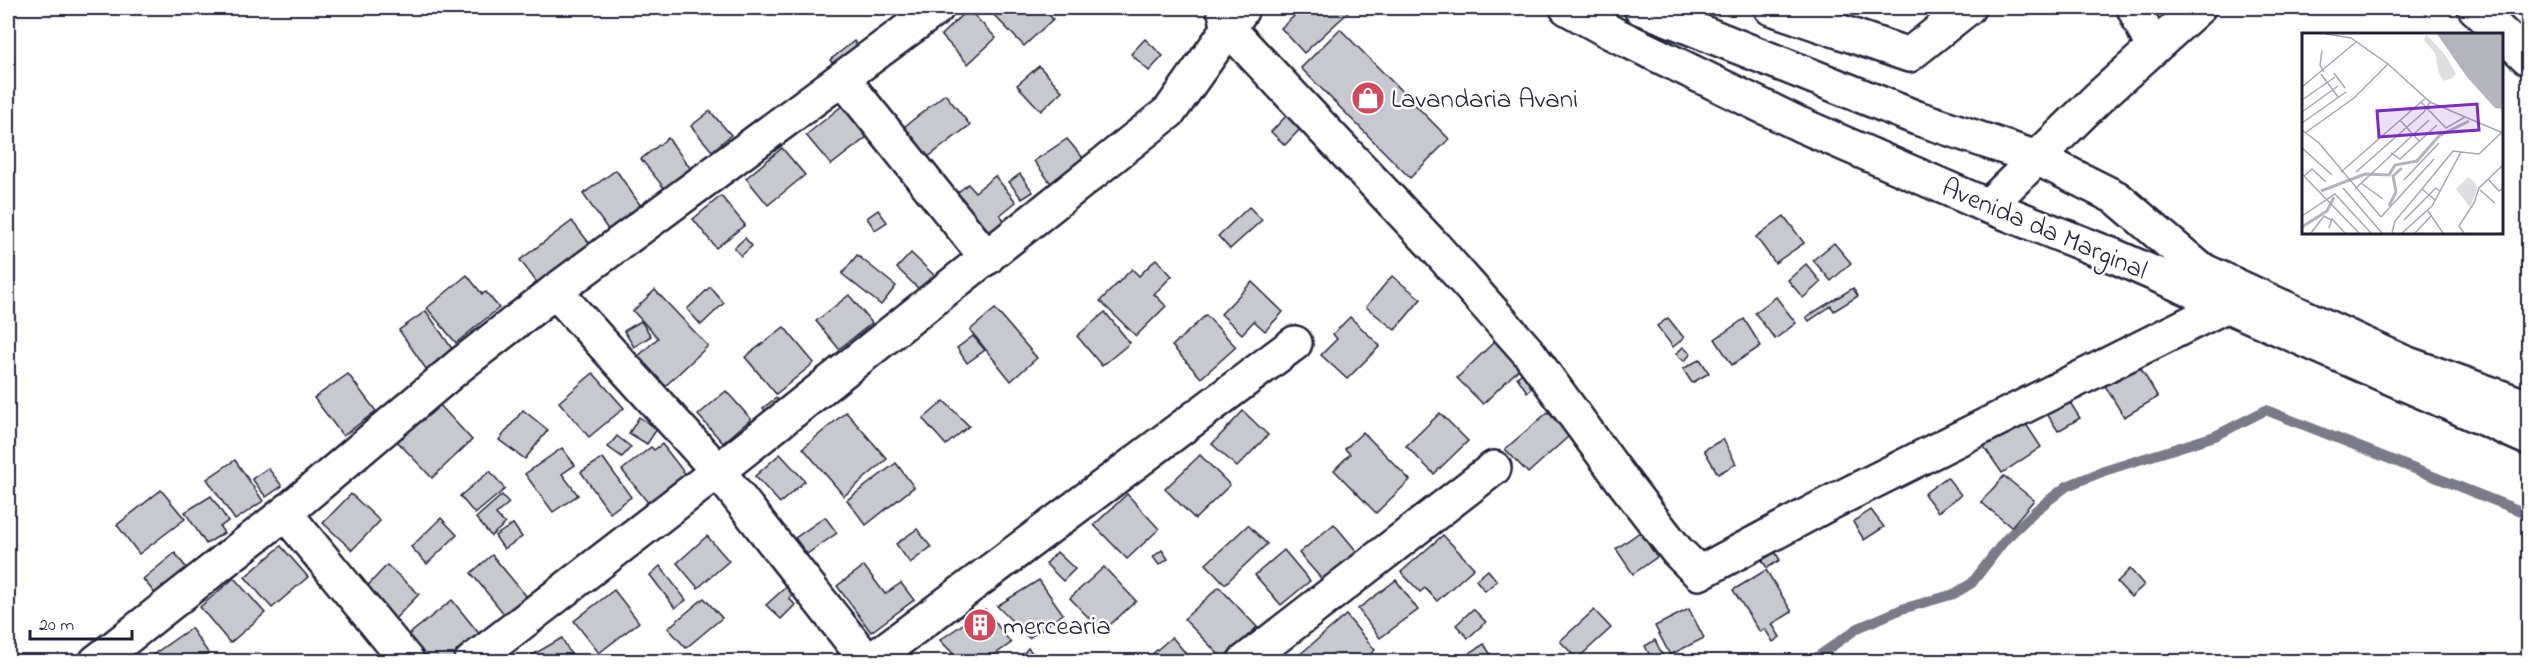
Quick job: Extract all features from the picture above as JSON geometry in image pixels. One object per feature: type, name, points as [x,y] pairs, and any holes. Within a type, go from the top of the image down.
[{"type":"street","points":[[96,662],[285,513],[460,365],[555,291],[937,8]]},
{"type":"street","name":"Avenida da Marginal","points":[[1567,8],[1612,33],[1798,124],[1988,206],[2114,256],[2529,438]]},
{"type":"street","points":[[1641,8],[1917,118],[2037,158],[2117,198],[2200,269],[2405,363],[2529,407]]},
{"type":"street","points":[[1771,8],[1909,56],[1968,8]]},
{"type":"street","points":[[2134,8],[2153,48]]},
{"type":"street","points":[[1988,206],[2198,8]]},
{"type":"street","points":[[2475,8],[2502,33]]},
{"type":"street","points":[[471,662],[717,471],[1170,111],[1232,15],[1529,353],[1622,480],[1677,551],[1699,573],[1826,505],[2225,306]]},
{"type":"street","points":[[2503,34],[2529,58]]},
{"type":"street","points":[[846,77],[847,84],[987,258]]},
{"type":"street","points":[[555,291],[717,471],[868,662],[1295,343]]},
{"type":"street","points":[[1244,662],[1494,468]]},
{"type":"street","points":[[285,513],[408,662]]},
{"type":"building","points":[[999,8],[1042,8],[1053,19],[1024,46],[993,14]]},
{"type":"building","points":[[1086,8],[1099,8],[1091,14]]},
{"type":"building","points":[[1114,8],[1129,8],[1120,15]]},
{"type":"building","points":[[1303,8],[1353,8],[1304,53],[1281,28]]},
{"type":"building","points":[[968,9],[996,38],[968,64],[941,35]]},
{"type":"building","points":[[1340,29],[1449,139],[1410,178],[1301,68]]},
{"type":"building","points":[[1145,39],[1163,56],[1149,71],[1131,54]]},
{"type":"building","points":[[854,41],[871,67],[847,84],[830,60]]},
{"type":"building","points":[[1039,66],[1062,91],[1041,111],[1017,85]]},
{"type":"building","points":[[945,94],[970,125],[923,161],[899,131]]},
{"type":"building","points":[[843,105],[867,137],[831,165],[806,135]]},
{"type":"building","points":[[710,111],[731,135],[712,151],[691,126]]},
{"type":"building","points":[[1287,115],[1301,128],[1285,145],[1271,132]]},
{"type":"building","points":[[668,138],[694,173],[668,193],[641,159]]},
{"type":"building","points":[[1067,139],[1095,172],[1062,198],[1034,161]]},
{"type":"building","points":[[782,148],[805,175],[768,205],[746,178]]},
{"type":"building","points":[[616,170],[643,209],[609,231],[583,194]]},
{"type":"building","points":[[1020,174],[1033,192],[1022,199],[1009,182]]},
{"type":"building","points":[[995,176],[1016,202],[1000,215],[1005,221],[984,238],[951,198],[968,184],[975,192]]},
{"type":"building","points":[[721,196],[745,225],[716,248],[693,219]]},
{"type":"building","points":[[1249,207],[1262,220],[1230,249],[1218,236]]},
{"type":"building","points":[[878,210],[887,222],[875,230],[867,218]]},
{"type":"building","points":[[1784,216],[1804,243],[1775,263],[1756,237]]},
{"type":"building","points":[[572,221],[590,244],[600,237],[612,254],[550,300],[520,260]]},
{"type":"building","points":[[745,238],[752,246],[741,256],[734,248]]},
{"type":"building","points":[[1834,243],[1851,263],[1831,281],[1813,260]]},
{"type":"building","points":[[911,253],[937,278],[923,293],[897,268]]},
{"type":"building","points":[[857,255],[896,286],[881,305],[842,274]]},
{"type":"building","points":[[1156,259],[1172,276],[1154,294],[1166,306],[1136,336],[1100,301],[1132,269],[1139,276]]},
{"type":"building","points":[[1806,264],[1821,282],[1803,298],[1788,280]]},
{"type":"building","points":[[467,275],[482,294],[486,292],[499,308],[456,343],[427,308]]},
{"type":"building","points":[[1392,276],[1421,299],[1395,330],[1366,307]]},
{"type":"building","points":[[1252,282],[1283,312],[1265,331],[1254,321],[1242,334],[1221,314]]},
{"type":"building","points":[[710,287],[724,303],[701,325],[687,309]]},
{"type":"building","points":[[1853,288],[1858,296],[1834,311],[1831,306],[1809,321],[1806,317]]},
{"type":"building","points":[[655,290],[708,346],[661,390],[633,361],[658,338],[633,311]]},
{"type":"building","points":[[849,295],[872,323],[839,349],[816,321]]},
{"type":"building","points":[[1776,297],[1796,323],[1775,339],[1755,313]]},
{"type":"building","points":[[995,309],[1037,358],[1011,381],[970,330]]},
{"type":"building","points":[[426,311],[453,350],[426,369],[399,330]]},
{"type":"building","points":[[1105,312],[1130,343],[1102,366],[1077,336]]},
{"type":"building","points":[[1206,315],[1236,347],[1201,378],[1172,346]]},
{"type":"building","points":[[1350,317],[1380,346],[1347,379],[1321,355],[1337,339],[1333,334]]},
{"type":"building","points":[[1668,318],[1684,338],[1673,347],[1657,326]]},
{"type":"building","points":[[1744,319],[1761,346],[1732,365],[1715,339]]},
{"type":"building","points":[[641,321],[651,336],[634,347],[624,331]]},
{"type":"building","points":[[784,327],[814,363],[776,394],[745,357]]},
{"type":"building","points":[[973,336],[985,350],[967,363],[957,348]]},
{"type":"building","points":[[1495,341],[1521,367],[1483,404],[1457,378]]},
{"type":"building","points":[[1683,347],[1691,354],[1684,361],[1676,354]]},
{"type":"building","points":[[1700,359],[1709,373],[1692,383],[1683,369]]},
{"type":"building","points":[[2138,364],[2158,397],[2124,417],[2104,384]]},
{"type":"building","points":[[1528,369],[1538,383],[1527,392],[1517,377]]},
{"type":"building","points":[[593,373],[624,408],[589,437],[559,402]]},
{"type":"building","points":[[348,374],[376,411],[343,436],[314,398]]},
{"type":"building","points":[[726,391],[751,419],[723,443],[698,415]]},
{"type":"building","points":[[2064,393],[2080,418],[2058,431],[2042,406]]},
{"type":"building","points":[[776,398],[784,407],[771,418],[763,408]]},
{"type":"building","points":[[944,401],[969,426],[946,445],[923,419]]},
{"type":"building","points":[[438,403],[472,440],[432,478],[397,441]]},
{"type":"building","points":[[523,410],[548,430],[525,459],[499,440]]},
{"type":"building","points":[[1243,411],[1268,435],[1237,467],[1212,444]]},
{"type":"building","points":[[846,412],[887,459],[844,496],[803,448]]},
{"type":"building","points":[[1548,412],[1569,436],[1528,473],[1505,449]]},
{"type":"building","points":[[1440,413],[1468,441],[1434,474],[1406,446]]},
{"type":"building","points":[[639,417],[657,429],[647,444],[629,433]]},
{"type":"building","points":[[2022,418],[2041,447],[2002,473],[1982,444]]},
{"type":"building","points":[[1363,432],[1410,480],[1376,513],[1334,470],[1350,454],[1345,449]]},
{"type":"building","points":[[617,436],[631,447],[622,457],[608,447]]},
{"type":"building","points":[[1723,439],[1736,464],[1718,474],[1704,450]]},
{"type":"building","points":[[662,444],[690,480],[653,509],[622,470],[651,447],[654,450]]},
{"type":"building","points":[[562,448],[575,465],[562,474],[578,495],[553,512],[525,474]]},
{"type":"building","points":[[780,454],[805,481],[780,503],[755,476]]},
{"type":"building","points":[[1200,455],[1230,485],[1195,519],[1165,489]]},
{"type":"building","points":[[603,458],[631,497],[610,513],[581,472]]},
{"type":"building","points":[[235,460],[263,501],[235,520],[207,479]]},
{"type":"building","points":[[896,463],[914,487],[866,525],[847,500]]},
{"type":"building","points":[[268,468],[282,486],[266,497],[252,479]]},
{"type":"building","points":[[490,471],[505,489],[475,514],[460,496]]},
{"type":"building","points":[[2004,476],[2034,500],[2011,527],[1981,502]]},
{"type":"building","points":[[1947,477],[1961,495],[1938,512],[1924,494]]},
{"type":"building","points":[[161,490],[185,519],[139,554],[117,525]]},
{"type":"building","points":[[351,494],[380,521],[352,550],[323,523]]},
{"type":"building","points":[[1127,494],[1159,529],[1127,559],[1094,525]]},
{"type":"building","points":[[502,495],[509,503],[496,514],[505,524],[491,536],[476,518]]},
{"type":"building","points":[[211,496],[228,521],[220,527],[224,533],[206,544],[185,512]]},
{"type":"building","points":[[1871,510],[1884,527],[1864,540],[1853,522]]},
{"type":"building","points":[[825,517],[837,533],[807,554],[795,538]]},
{"type":"building","points":[[441,518],[457,535],[427,564],[411,547]]},
{"type":"building","points":[[513,524],[522,537],[504,549],[495,536]]},
{"type":"building","points":[[1334,524],[1359,554],[1325,583],[1299,553]]},
{"type":"building","points":[[1248,525],[1267,544],[1225,584],[1206,564]]},
{"type":"building","points":[[917,529],[931,547],[910,563],[896,544]]},
{"type":"building","points":[[1640,532],[1657,557],[1633,574],[1616,549]]},
{"type":"building","points":[[1443,535],[1474,568],[1437,601],[1425,588],[1420,592],[1401,572]]},
{"type":"building","points":[[707,536],[729,561],[698,588],[677,563]]},
{"type":"building","points":[[281,546],[308,577],[272,608],[245,577]]},
{"type":"building","points":[[1772,547],[1780,560],[1767,568],[1759,555]]},
{"type":"building","points":[[1162,550],[1168,559],[1159,565],[1153,557]]},
{"type":"building","points":[[1284,550],[1310,581],[1281,605],[1255,575]]},
{"type":"building","points":[[1057,552],[1075,569],[1063,581],[1046,564]]},
{"type":"building","points":[[175,553],[188,570],[157,596],[143,579]]},
{"type":"building","points":[[492,555],[527,597],[505,615],[471,573]]},
{"type":"building","points":[[387,565],[419,594],[390,624],[359,595]]},
{"type":"building","points":[[660,566],[686,600],[675,608],[650,575]]},
{"type":"building","points":[[864,566],[885,594],[901,583],[914,600],[871,632],[837,586]]},
{"type":"building","points":[[1104,567],[1136,601],[1102,632],[1070,598]]},
{"type":"building","points":[[2130,569],[2144,585],[2131,597],[2117,582]]},
{"type":"building","points":[[1488,570],[1497,581],[1485,591],[1476,580]]},
{"type":"building","points":[[1766,570],[1792,612],[1772,624],[1780,637],[1773,642],[1765,629],[1760,632],[1733,590]]},
{"type":"building","points":[[234,578],[265,613],[230,643],[200,607]]},
{"type":"building","name":"mercearia","points":[[1039,580],[1063,614],[1029,638],[997,606]]},
{"type":"building","points":[[1396,580],[1418,610],[1380,638],[1358,609]]},
{"type":"building","points":[[787,586],[794,593],[789,598],[795,605],[781,619],[766,605]]},
{"type":"building","points":[[1219,587],[1257,627],[1223,659],[1184,619]]},
{"type":"building","points":[[614,590],[639,622],[599,653],[574,621]]},
{"type":"building","points":[[704,598],[722,618],[686,648],[668,628]]},
{"type":"building","points":[[452,600],[481,636],[448,662],[427,662],[407,636]]},
{"type":"building","name":"mercearia","points":[[985,609],[1011,643],[984,662],[961,662],[940,640]]},
{"type":"building","points":[[1473,609],[1486,622],[1468,638],[1456,625]]},
{"type":"building","points":[[1689,609],[1704,638],[1670,655],[1655,626]]},
{"type":"building","points":[[1594,610],[1611,628],[1577,659],[1560,641]]},
{"type":"building","points":[[1346,615],[1375,650],[1362,662],[1303,662],[1298,656]]},
{"type":"building","points":[[191,628],[209,654],[198,662],[159,662],[154,654]]},
{"type":"building","name":"mercearia","points":[[1172,637],[1193,662],[1143,662]]},
{"type":"building","points":[[562,638],[575,662],[529,662],[527,658]]},
{"type":"building","points":[[1655,640],[1666,662],[1653,662],[1645,646]]},
{"type":"building","points":[[1484,644],[1493,658],[1488,662],[1465,662],[1463,657]]},
{"type":"building","points":[[1028,648],[1040,662],[1017,662]]},
{"type":"building","points":[[381,652],[388,662],[367,662]]},
{"type":"waterway","points":[[1810,662],[1858,628],[1902,609],[1954,594],[1972,583],[2005,540],[2035,511],[2067,486],[2104,471],[2215,436],[2266,410],[2528,514]]},
{"type":"place","name":"Lavandaria Avani","points":[[1368,98]]},
{"type":"place","name":"mercearia","points":[[980,625]]}]
